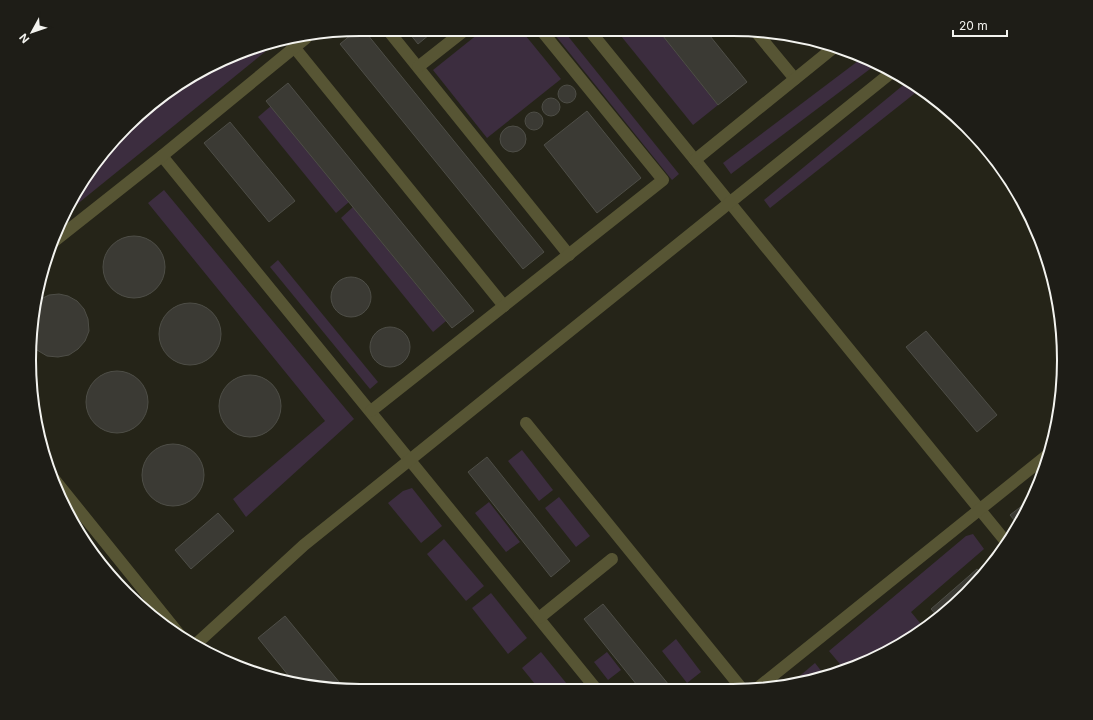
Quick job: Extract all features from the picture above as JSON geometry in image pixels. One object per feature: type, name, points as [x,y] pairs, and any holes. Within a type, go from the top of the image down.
[{"type":"lane","points":[[393,36],[569,255]]},
{"type":"lane","points":[[418,67],[457,36]]},
{"type":"lane","points":[[371,411],[663,180],[546,36]]},
{"type":"lane","points":[[594,36],[1003,538]]},
{"type":"lane","points":[[761,38],[794,79]]},
{"type":"lane","points":[[61,236],[162,156],[302,41]]},
{"type":"lane","points":[[294,47],[504,306]]},
{"type":"lane","points":[[695,160],[830,51]]},
{"type":"lane","points":[[199,641],[304,545],[888,75]]},
{"type":"lane","points":[[162,156],[592,684]]},
{"type":"lane","points":[[526,423],[738,684]]},
{"type":"lane","points":[[765,682],[1041,460]]},
{"type":"lane","points":[[64,492],[168,621]]},
{"type":"lane","points":[[539,618],[612,559]]},
{"type":"shaded area","points":[[360,36],[733,36],[775,39],[817,47],[857,61],[895,79],[947,116],[977,146],[1014,198],[1024,217],[1040,256],[1051,297],[1054,318],[1057,360],[1056,381],[1051,423],[1046,444],[1032,484],[1014,522],[977,574],[947,604],[895,641],[857,659],[817,673],[775,681],[733,684],[360,684],[318,681],[276,673],[236,659],[198,641],[146,604],[116,574],[79,522],[69,503],[53,464],[42,423],[37,381],[37,339],[42,297],[53,256],[69,217],[79,198],[94,175],[235,61],[256,53],[297,42]]},
{"type":"shaded area","points":[[476,36],[526,36],[561,79],[487,138],[433,70]]},
{"type":"shaded area","points":[[556,36],[568,36],[679,174],[672,180]]},
{"type":"shaded area","points":[[621,36],[663,36],[718,105],[693,125]]},
{"type":"shaded area","points":[[268,49],[75,206],[91,180],[116,146],[146,116],[198,79],[217,69]]},
{"type":"shaded area","points":[[858,61],[872,67],[731,174],[723,163]]},
{"type":"shaded area","points":[[904,85],[916,93],[770,208],[764,200]]},
{"type":"shaded area","points":[[271,106],[349,202],[336,213],[258,117]]},
{"type":"shaded area","points":[[164,190],[354,419],[246,517],[233,499],[325,421],[148,203]]},
{"type":"shaded area","points":[[353,207],[446,321],[433,332],[341,218]]},
{"type":"shaded area","points":[[278,260],[378,382],[370,389],[270,267]]},
{"type":"shaded area","points":[[522,450],[553,490],[539,501],[508,461]]},
{"type":"shaded area","points":[[412,488],[442,526],[421,543],[388,503],[403,491]]},
{"type":"shaded area","points":[[559,497],[590,536],[576,547],[545,508]]},
{"type":"shaded area","points":[[489,502],[520,542],[506,552],[475,513]]},
{"type":"shaded area","points":[[973,534],[984,549],[911,612],[921,624],[895,641],[876,651],[841,665],[829,651],[966,536]]},
{"type":"shaded area","points":[[444,539],[484,586],[466,601],[427,554]]},
{"type":"shaded area","points":[[491,593],[527,638],[508,654],[472,608]]},
{"type":"shaded area","points":[[676,639],[701,672],[687,683],[662,651]]},
{"type":"shaded area","points":[[541,652],[567,684],[535,684],[522,668]]},
{"type":"shaded area","points":[[607,652],[621,670],[608,680],[594,662]]},
{"type":"shaded area","points":[[815,663],[822,672],[817,673],[798,678]]},
{"type":"building","points":[[369,36],[544,252],[523,269],[340,44],[349,37]]},
{"type":"building","points":[[412,36],[428,36],[418,44]]},
{"type":"building","points":[[663,36],[710,36],[747,82],[718,105]]},
{"type":"building","points":[[288,83],[474,311],[452,328],[266,101]]},
{"type":"building","points":[[567,85],[573,88],[576,94],[573,100],[567,103],[561,100],[558,94],[561,88]]},
{"type":"building","points":[[551,98],[557,101],[560,107],[557,113],[551,116],[545,113],[542,107],[545,101]]},
{"type":"building","points":[[587,111],[641,178],[597,213],[544,145]]},
{"type":"building","points":[[534,112],[540,115],[543,121],[540,127],[534,130],[528,127],[525,121],[528,115]]},
{"type":"building","points":[[230,122],[295,201],[269,222],[204,143]]},
{"type":"building","points":[[513,126],[522,130],[526,139],[522,148],[513,152],[504,148],[500,139],[504,130]]},
{"type":"building","points":[[128,236],[140,236],[156,245],[163,255],[165,267],[163,279],[156,289],[140,298],[128,298],[117,293],[108,284],[103,273],[103,261],[108,250],[117,241]]},
{"type":"building","points":[[355,277],[362,280],[368,286],[371,297],[370,305],[362,314],[355,317],[347,317],[340,314],[332,305],[331,293],[334,286],[343,278]]},
{"type":"building","points":[[59,294],[68,296],[77,301],[84,309],[88,319],[89,331],[85,341],[78,349],[69,355],[58,357],[47,356],[37,349],[42,299],[49,295]]},
{"type":"building","points":[[184,303],[196,303],[212,312],[219,322],[221,334],[219,346],[212,356],[196,365],[184,365],[173,360],[164,351],[159,340],[159,328],[164,317],[173,308]]},
{"type":"building","points":[[394,327],[401,330],[407,336],[410,347],[409,355],[401,364],[394,367],[386,367],[379,364],[371,355],[370,343],[373,336],[382,328]]},
{"type":"building","points":[[926,331],[997,415],[977,432],[906,347]]},
{"type":"building","points":[[111,371],[123,371],[139,380],[146,390],[148,402],[146,414],[139,424],[123,433],[111,433],[100,428],[91,419],[86,408],[86,396],[91,385],[100,376]]},
{"type":"building","points":[[244,375],[256,375],[272,384],[279,394],[281,406],[279,418],[272,428],[256,437],[244,437],[233,432],[224,423],[219,412],[219,400],[224,389],[233,380]]},
{"type":"building","points":[[167,444],[179,444],[195,453],[202,463],[204,475],[202,487],[195,497],[179,506],[167,506],[156,501],[147,492],[142,481],[142,469],[147,458],[156,449]]},
{"type":"building","points":[[487,457],[570,561],[551,577],[468,472]]},
{"type":"building","points":[[1023,505],[1015,521],[1010,515]]},
{"type":"building","points":[[218,513],[234,531],[191,569],[175,550]]},
{"type":"building","points":[[977,569],[979,571],[947,604],[935,613],[931,609]]},
{"type":"building","points":[[603,604],[668,684],[636,684],[584,619]]},
{"type":"building","points":[[285,616],[340,683],[289,676],[258,638]]}]
